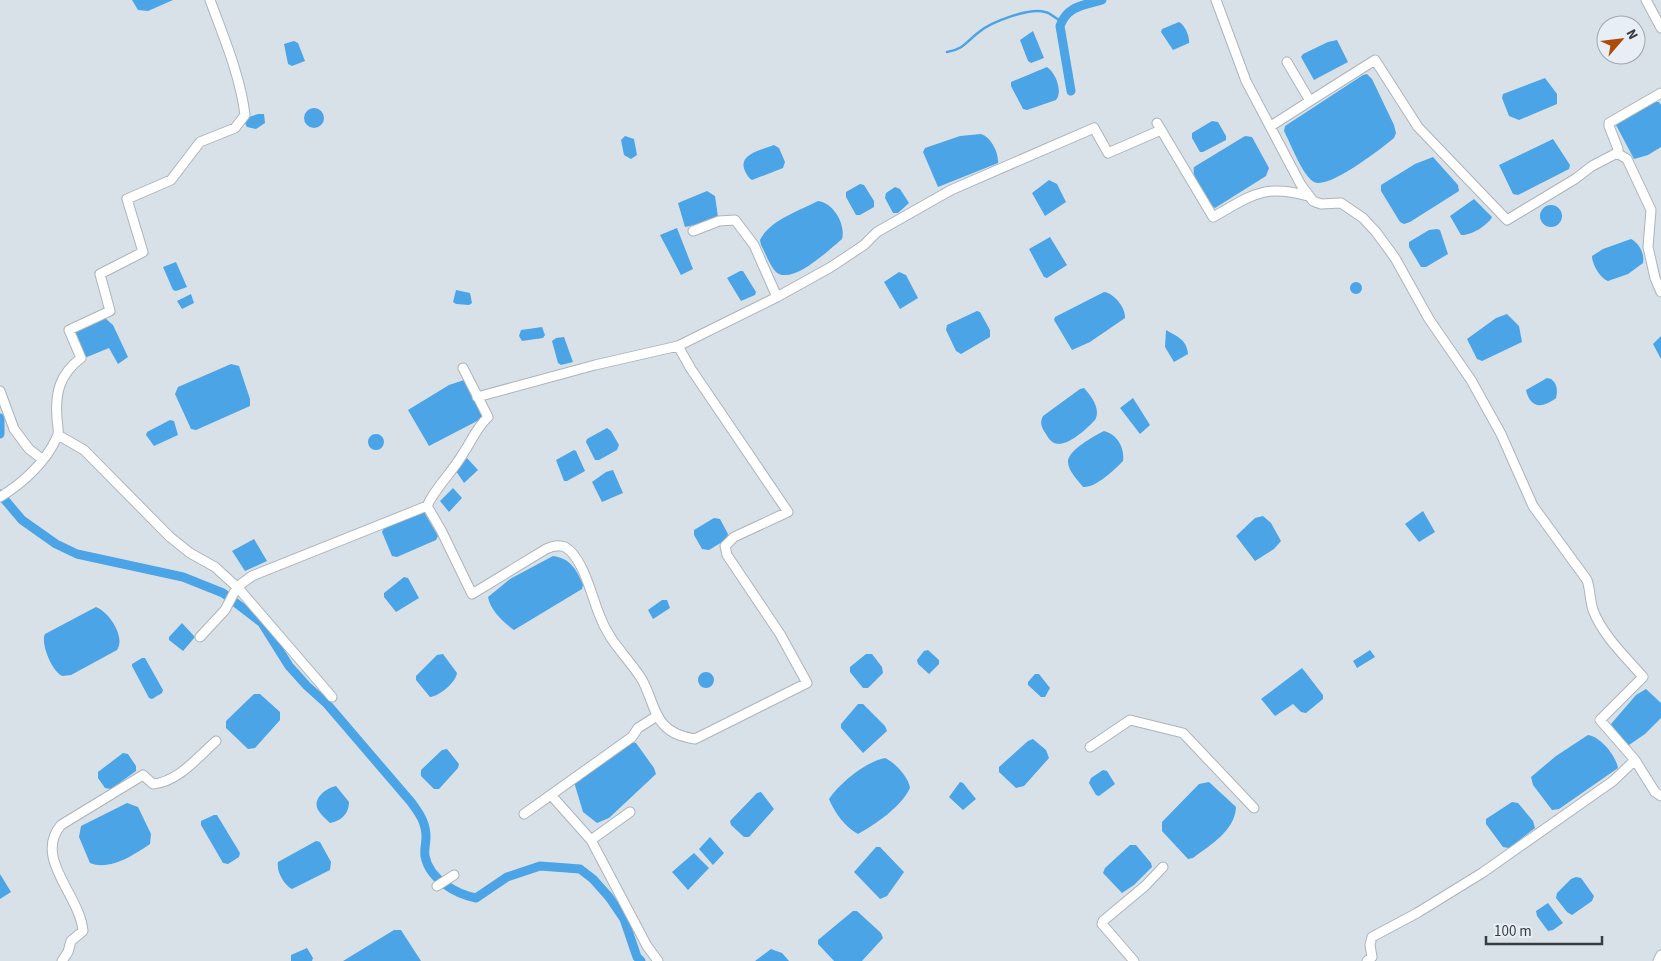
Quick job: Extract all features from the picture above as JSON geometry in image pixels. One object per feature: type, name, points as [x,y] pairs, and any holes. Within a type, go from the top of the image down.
[{"type":"street","points":[[0,497],[31,474],[58,435],[56,397],[61,378],[70,366],[81,358],[69,330],[110,311],[100,274],[143,252],[127,199],[171,180],[200,142],[235,128],[245,115],[238,78],[210,0]]},
{"type":"street","points":[[1216,0],[1246,81],[1308,196]]},
{"type":"street","points":[[1646,0],[1661,28]]},
{"type":"street","points":[[1271,126],[1375,60],[1418,127],[1506,220],[1575,179],[1592,166],[1617,153]]},
{"type":"street","points":[[1287,62],[1310,101]]},
{"type":"street","points":[[1617,153],[1618,149],[1609,123],[1661,93]]},
{"type":"street","points":[[478,397],[595,364],[678,346],[778,297],[839,262],[864,245],[877,232],[951,190],[1004,165],[1055,146],[1094,128],[1108,153],[1159,127],[1213,217],[1258,192],[1290,191],[1308,196],[1318,203],[1341,204],[1363,218],[1376,232],[1395,258],[1424,312],[1471,380],[1501,434],[1534,506],[1587,580],[1588,594],[1598,621],[1607,635],[1643,677],[1600,720],[1635,760],[1655,792],[1661,796]]},
{"type":"street","points":[[1617,153],[1626,159],[1651,210],[1648,247],[1655,278],[1661,292]]},
{"type":"street","points":[[693,231],[719,221],[735,220],[754,245],[778,297]]},
{"type":"street","points":[[426,506],[441,530],[472,594],[546,549],[555,545],[566,548],[582,569],[599,615],[610,638],[641,678],[656,709],[657,716],[673,733],[695,739],[807,682],[780,634],[727,555],[725,546],[734,537],[788,512],[691,369],[678,346]]},
{"type":"street","points":[[200,637],[228,605],[235,590],[262,570],[426,506],[434,490],[464,453],[479,426],[488,417],[463,368]]},
{"type":"street","points":[[0,391],[14,429],[29,449],[42,459]]},
{"type":"street","points":[[58,435],[84,450],[170,537],[190,553],[215,567],[332,697]]},
{"type":"street","points":[[524,814],[632,737],[638,728],[657,716]]},
{"type":"street","points":[[1090,747],[1130,720],[1183,733],[1254,808]]},
{"type":"street","points":[[62,961],[68,952],[71,941],[84,930],[76,906],[57,868],[52,848],[52,835],[61,825],[143,775],[153,784],[164,783],[187,768],[216,741]]},
{"type":"street","points":[[1367,961],[1372,958],[1370,945],[1372,937],[1417,913],[1482,873],[1613,781],[1635,760]]},
{"type":"street","points":[[551,795],[591,840],[647,946],[658,961]]},
{"type":"street","points":[[591,840],[630,812]]},
{"type":"street","points":[[1134,961],[1102,924],[1103,921],[1145,886],[1163,867]]},
{"type":"street","points":[[437,886],[454,875]]},
{"type":"street","points":[[1658,961],[1661,955]]},
{"type":"water","points":[[132,0],[173,0],[148,11],[138,10]]},
{"type":"water","points":[[1179,22],[1187,31],[1189,43],[1173,50],[1161,32],[1162,29]]},
{"type":"water","points":[[1033,31],[1044,58],[1031,63],[1028,61],[1020,40]]},
{"type":"water","points":[[1337,40],[1348,62],[1314,80],[1301,57],[1303,54],[1328,42]]},
{"type":"water","points":[[294,41],[298,43],[305,61],[292,66],[288,64],[284,44]]},
{"type":"water","points":[[1047,67],[1053,74],[1059,88],[1058,97],[1056,100],[1027,110],[1023,109],[1011,86],[1011,82]]},
{"type":"water","points":[[1367,74],[1372,79],[1394,125],[1396,133],[1394,138],[1355,167],[1331,180],[1321,183],[1314,182],[1305,173],[1297,159],[1284,131],[1285,126]]},
{"type":"water","points":[[1545,78],[1557,94],[1557,104],[1519,120],[1509,116],[1502,98],[1503,94]]},
{"type":"water","points":[[1654,102],[1659,102],[1661,105],[1661,147],[1648,155],[1634,159],[1616,125]]},
{"type":"water","points":[[314,108],[321,111],[324,118],[321,125],[314,128],[307,125],[304,118],[307,111]]},
{"type":"water","points":[[264,114],[265,123],[256,129],[247,127],[245,123],[246,118]]},
{"type":"water","points":[[1212,121],[1218,122],[1226,136],[1226,140],[1200,152],[1192,138],[1192,133]]},
{"type":"water","points":[[981,134],[988,138],[994,146],[998,163],[938,187],[923,152],[925,148],[960,136]]},
{"type":"water","points":[[625,136],[634,139],[637,155],[631,159],[624,155],[621,140]]},
{"type":"water","points":[[1245,136],[1252,137],[1269,168],[1266,176],[1215,208],[1207,201],[1200,189],[1195,177],[1194,167]]},
{"type":"water","points":[[1553,139],[1570,165],[1569,169],[1518,195],[1513,194],[1499,165]]},
{"type":"water","points":[[774,145],[779,148],[785,162],[783,168],[752,180],[745,171],[744,160],[757,151]]},
{"type":"water","points":[[1433,157],[1458,185],[1459,191],[1404,224],[1400,222],[1381,191],[1381,185],[1415,164]]},
{"type":"water","points":[[1049,180],[1057,184],[1066,202],[1045,216],[1032,193]]},
{"type":"water","points":[[860,184],[864,185],[874,201],[874,207],[860,215],[856,215],[846,197],[846,192]]},
{"type":"water","points":[[895,187],[900,189],[909,203],[898,213],[893,213],[885,198],[886,193]]},
{"type":"water","points":[[707,191],[715,196],[718,217],[713,221],[685,227],[678,203]]},
{"type":"water","points":[[1474,199],[1492,217],[1479,229],[1470,234],[1461,235],[1450,216]]},
{"type":"water","points":[[818,201],[829,206],[838,216],[842,227],[842,239],[820,258],[801,270],[783,275],[776,272],[760,240],[778,222]]},
{"type":"water","points":[[1547,205],[1555,205],[1562,212],[1562,220],[1555,227],[1547,227],[1540,220],[1540,212]]},
{"type":"water","points":[[677,228],[693,269],[681,275],[660,235]]},
{"type":"water","points":[[1429,230],[1440,230],[1448,254],[1426,267],[1421,267],[1409,247],[1409,242]]},
{"type":"water","points":[[1050,237],[1067,265],[1047,278],[1044,277],[1029,249]]},
{"type":"water","points":[[1631,239],[1641,249],[1643,263],[1628,274],[1608,281],[1597,270],[1592,256],[1603,249]]},
{"type":"water","points":[[176,262],[187,287],[176,291],[173,290],[163,267]]},
{"type":"water","points":[[743,271],[756,292],[755,295],[741,301],[727,278]]},
{"type":"water","points":[[899,272],[906,275],[918,298],[900,309],[884,282]]},
{"type":"water","points":[[1358,282],[1361,283],[1361,293],[1354,294],[1351,293],[1350,286],[1351,283]]},
{"type":"water","points":[[456,290],[470,293],[472,303],[469,305],[453,302]]},
{"type":"water","points":[[1104,292],[1112,295],[1119,302],[1124,310],[1125,318],[1090,342],[1072,350],[1054,320],[1055,317]]},
{"type":"water","points":[[191,294],[194,303],[182,309],[177,301]]},
{"type":"water","points":[[977,311],[980,312],[990,330],[990,337],[961,354],[956,351],[946,330],[947,325]]},
{"type":"water","points":[[1507,314],[1519,326],[1522,342],[1482,361],[1477,359],[1467,339],[1496,318]]},
{"type":"water","points":[[105,318],[113,325],[128,357],[118,364],[109,348],[87,357],[82,356],[74,335],[77,331]]},
{"type":"water","points":[[542,327],[545,335],[543,338],[522,341],[519,336],[521,330]]},
{"type":"water","points":[[1166,330],[1183,341],[1187,349],[1188,354],[1174,362],[1165,347]]},
{"type":"water","points":[[1661,336],[1661,359],[1653,344]]},
{"type":"water","points":[[564,337],[573,362],[561,365],[558,363],[552,341],[556,338]]},
{"type":"water","points":[[231,364],[239,366],[250,399],[250,406],[196,430],[191,429],[175,394],[178,387]]},
{"type":"water","points":[[1547,378],[1551,379],[1556,385],[1556,398],[1546,404],[1537,405],[1530,400],[1526,390]]},
{"type":"water","points":[[464,380],[482,416],[481,419],[429,446],[408,410],[449,385]]},
{"type":"water","points":[[1084,388],[1093,399],[1096,407],[1097,416],[1095,420],[1075,438],[1056,444],[1051,441],[1044,431],[1041,420],[1043,416]]},
{"type":"water","points":[[1133,398],[1150,425],[1140,434],[1120,408]]},
{"type":"water","points":[[170,420],[174,421],[178,435],[154,446],[146,435],[147,432]]},
{"type":"water","points":[[607,428],[611,431],[619,445],[617,450],[599,460],[595,460],[586,442],[587,439]]},
{"type":"water","points":[[1104,431],[1113,435],[1119,442],[1123,451],[1123,461],[1099,482],[1083,487],[1070,469],[1069,458],[1082,444]]},
{"type":"water","points":[[373,434],[379,434],[384,439],[382,448],[373,450],[368,445],[368,439]]},
{"type":"water","points":[[574,450],[585,471],[564,481],[556,460]]},
{"type":"water","points":[[467,458],[478,470],[464,483],[456,471]]},
{"type":"water","points":[[613,470],[623,493],[602,502],[592,482],[606,472]]},
{"type":"water","points":[[453,488],[462,498],[449,512],[440,501]]},
{"type":"water","points":[[1423,511],[1435,532],[1419,542],[1405,524]]},
{"type":"water","points":[[424,512],[438,536],[436,540],[397,557],[392,556],[382,532],[384,528]]},
{"type":"water","points":[[1263,516],[1271,523],[1281,541],[1274,549],[1255,561],[1236,536],[1255,518]]},
{"type":"water","points":[[714,518],[720,519],[728,534],[727,539],[709,550],[702,549],[694,535],[694,530]]},
{"type":"water","points":[[254,539],[267,561],[245,571],[232,551]]},
{"type":"water","points":[[553,556],[564,559],[572,566],[583,585],[582,589],[514,630],[494,611],[488,597],[510,579]]},
{"type":"water","points":[[404,577],[408,578],[419,598],[396,612],[384,597],[384,593]]},
{"type":"water","points":[[662,600],[667,600],[670,608],[653,619],[648,610]]},
{"type":"water","points":[[96,607],[111,619],[118,632],[119,645],[117,650],[71,675],[63,676],[59,674],[48,658],[44,644],[45,634]]},
{"type":"water","points":[[182,623],[195,637],[183,651],[169,640],[169,637]]},
{"type":"water","points":[[928,650],[939,660],[939,664],[929,674],[918,664],[917,660],[924,651]]},
{"type":"water","points":[[1370,650],[1375,657],[1357,668],[1353,661]]},
{"type":"water","points":[[443,654],[457,673],[456,677],[443,691],[430,697],[416,680],[416,676],[437,655]]},
{"type":"water","points":[[866,654],[872,654],[882,667],[883,673],[868,688],[863,688],[850,672],[850,667]]},
{"type":"water","points":[[145,658],[163,690],[162,693],[152,699],[149,698],[132,666],[132,664]]},
{"type":"water","points":[[1302,668],[1323,695],[1323,699],[1306,713],[1301,712],[1293,704],[1275,716],[1261,699]]},
{"type":"water","points":[[706,672],[714,680],[706,688],[698,680]]},
{"type":"water","points":[[1035,674],[1039,674],[1050,688],[1045,697],[1041,697],[1028,685],[1028,682]]},
{"type":"water","points":[[1646,689],[1661,703],[1661,718],[1645,734],[1629,745],[1623,742],[1611,724],[1636,695]]},
{"type":"water","points":[[254,694],[260,694],[280,712],[280,720],[255,748],[248,749],[226,728],[226,721]]},
{"type":"water","points":[[858,704],[863,704],[885,726],[887,731],[863,753],[841,728],[841,724]]},
{"type":"water","points":[[1588,735],[1603,743],[1617,763],[1618,768],[1559,809],[1552,810],[1533,785],[1531,777],[1556,756]]},
{"type":"water","points":[[1033,739],[1046,750],[1049,758],[1024,786],[1016,788],[999,772],[999,767],[1028,741]]},
{"type":"water","points":[[630,742],[636,743],[654,768],[656,774],[609,818],[597,823],[583,812],[574,782]]},
{"type":"water","points":[[447,749],[459,764],[458,768],[439,789],[434,789],[421,776],[421,770],[442,750]]},
{"type":"water","points":[[123,753],[128,754],[136,766],[136,771],[111,789],[105,788],[98,778],[98,772]]},
{"type":"water","points":[[885,758],[901,770],[910,788],[901,802],[880,820],[858,834],[841,819],[829,799],[854,774],[869,764]]},
{"type":"water","points":[[1103,770],[1107,771],[1115,784],[1099,796],[1096,795],[1089,783],[1091,778]]},
{"type":"water","points":[[960,782],[976,799],[963,810],[949,797]]},
{"type":"water","points":[[1209,782],[1236,807],[1235,816],[1220,837],[1193,858],[1188,859],[1162,831],[1162,822],[1199,784]]},
{"type":"water","points":[[336,786],[349,802],[349,806],[344,816],[338,821],[330,823],[318,810],[317,802],[324,792]]},
{"type":"water","points":[[761,792],[774,809],[749,837],[744,837],[731,825],[730,821],[757,793]]},
{"type":"water","points":[[1512,802],[1518,803],[1533,821],[1535,828],[1509,848],[1503,847],[1486,824],[1486,819]]},
{"type":"water","points":[[127,803],[138,807],[151,834],[150,844],[122,861],[106,865],[90,863],[79,837],[81,826]]},
{"type":"water","points":[[217,815],[240,853],[239,857],[228,864],[223,863],[201,825],[201,821]]},
{"type":"water","points":[[710,837],[724,853],[713,865],[699,849]]},
{"type":"water","points":[[316,841],[320,842],[331,862],[330,870],[292,889],[281,877],[278,862]]},
{"type":"water","points":[[1130,845],[1136,845],[1151,863],[1152,867],[1134,885],[1122,893],[1103,873],[1105,868]]},
{"type":"water","points":[[876,847],[880,847],[904,872],[887,896],[880,899],[854,872]]},
{"type":"water","points":[[694,853],[709,868],[688,890],[672,872]]},
{"type":"water","points":[[0,874],[11,892],[0,899]]},
{"type":"water","points":[[1581,878],[1594,896],[1592,901],[1572,915],[1567,912],[1556,898],[1557,893],[1571,879]]},
{"type":"water","points":[[1548,903],[1563,923],[1548,931],[1537,916],[1536,911]]},
{"type":"water","points":[[853,911],[857,911],[881,933],[883,938],[862,961],[834,961],[818,944],[818,940]]},
{"type":"water","points":[[394,930],[401,930],[421,961],[343,961]]},
{"type":"water","points":[[307,948],[313,958],[312,961],[291,961],[291,955]]},
{"type":"water","points":[[771,949],[782,953],[789,961],[755,961]]},
{"type":"waterway","points":[[1071,91],[1060,26],[1063,19],[1072,10],[1102,0]]},
{"type":"waterway","points":[[947,52],[961,47],[992,24],[1021,13],[1045,12],[1062,22]]},
{"type":"waterway","points":[[0,418],[0,434]]},
{"type":"waterway","points":[[0,494],[22,520],[56,544],[77,554],[183,577],[223,593],[262,623],[289,666],[327,704],[417,810],[425,827],[425,854],[428,864],[432,872],[444,884],[460,893],[476,898],[507,877],[540,866],[580,869],[593,879],[609,897],[624,919],[637,957],[641,961]]}]
